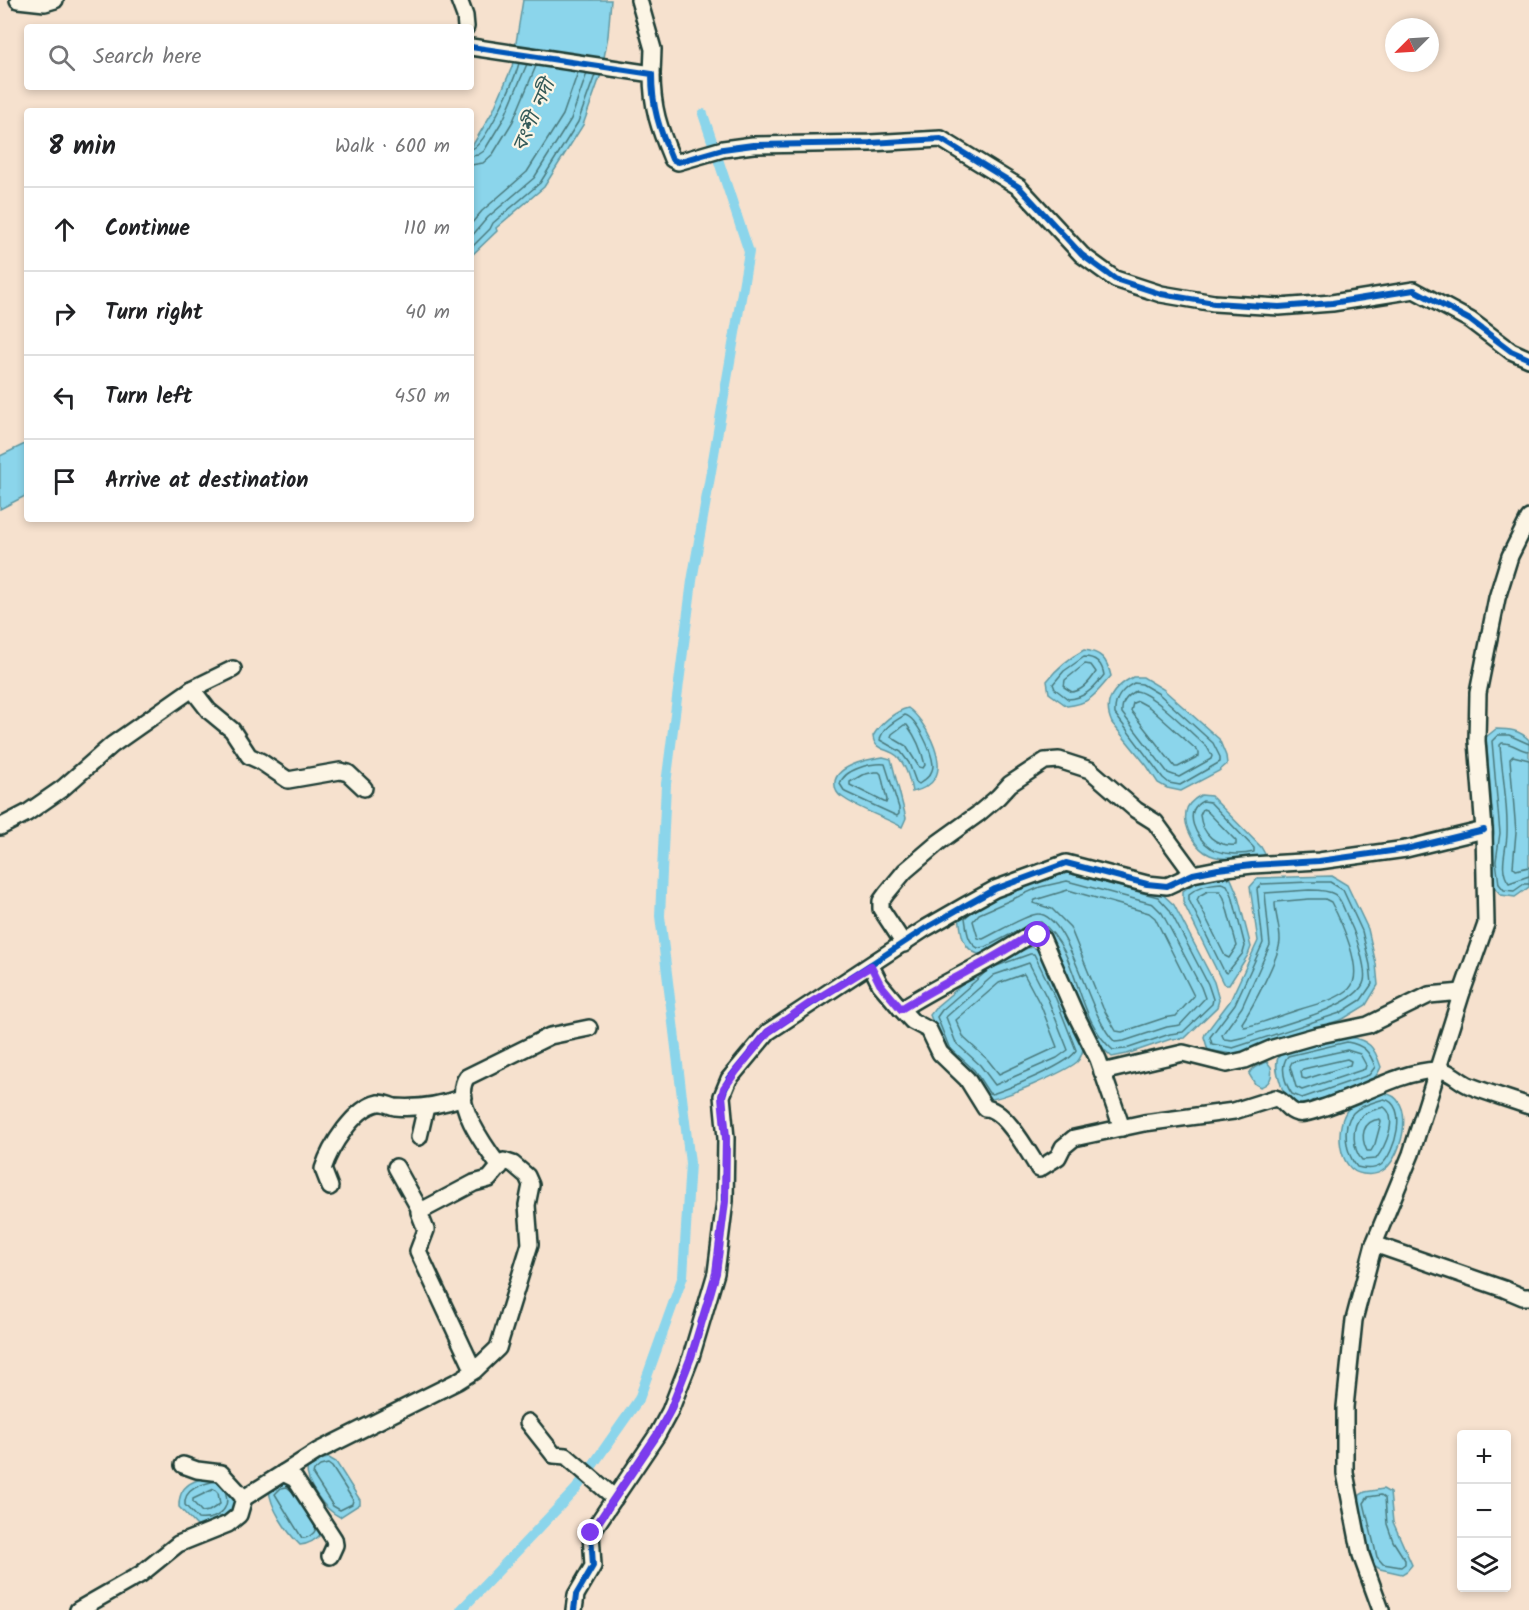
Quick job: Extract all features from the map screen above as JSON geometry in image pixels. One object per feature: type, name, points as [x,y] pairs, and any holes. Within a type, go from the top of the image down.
[{"type":"street","points":[[18,0],[45,3],[55,0]]},
{"type":"street","points":[[459,0],[466,24]]},
{"type":"street","points":[[639,0],[653,49],[648,73],[652,99],[672,159],[678,162],[723,149],[753,145],[941,139],[1019,188],[1082,255],[1115,279],[1161,294],[1214,303],[1279,307],[1332,303],[1413,290],[1470,320],[1512,351],[1529,359]]},
{"type":"street","points":[[477,49],[648,73]]},
{"type":"street","points":[[1381,1610],[1361,1555],[1345,1473],[1344,1407],[1348,1364],[1354,1320],[1374,1244],[1411,1154],[1486,924],[1484,830],[1477,741],[1478,693],[1486,649],[1506,568],[1529,518]]},
{"type":"street","points":[[0,827],[27,813],[63,788],[112,746],[192,689],[233,669]]},
{"type":"street","points":[[192,689],[208,711],[232,730],[249,756],[261,761],[281,777],[288,780],[340,771],[348,774],[364,788]]},
{"type":"street","points":[[904,944],[881,909],[881,901],[886,894],[905,871],[939,842],[998,798],[1010,784],[1045,760],[1059,760],[1090,771],[1136,810],[1155,822],[1193,874]]},
{"type":"street","points":[[574,1610],[576,1595],[592,1566],[591,1533],[613,1496],[657,1435],[670,1411],[691,1357],[716,1273],[725,1201],[726,1138],[722,1096],[724,1088],[768,1032],[926,928],[995,889],[1066,863],[1147,885],[1167,886],[1193,874],[1241,866],[1319,861],[1396,850],[1484,830]]},
{"type":"street","points":[[901,1009],[1032,933],[1038,935],[1042,938],[1102,1072],[1122,1128]]},
{"type":"street","points":[[871,966],[880,984],[901,1009],[912,1021],[929,1030],[940,1053],[967,1079],[985,1108],[993,1108],[1006,1121],[1039,1169],[1058,1157],[1063,1147],[1074,1138],[1144,1123],[1234,1111],[1275,1098],[1281,1100],[1296,1113],[1306,1112],[1339,1103],[1407,1075],[1438,1069],[1454,1075],[1466,1084],[1529,1106]]},
{"type":"street","points":[[1102,1072],[1183,1053],[1227,1064],[1245,1060],[1273,1048],[1315,1036],[1368,1025],[1430,995],[1462,992]]},
{"type":"street","points":[[500,1167],[472,1127],[464,1097],[463,1083],[467,1077],[550,1036],[589,1028]]},
{"type":"street","points":[[330,1187],[323,1169],[325,1162],[339,1137],[356,1116],[380,1102],[392,1107],[426,1107],[464,1097]]},
{"type":"street","points":[[419,1137],[426,1107]]},
{"type":"street","points":[[78,1610],[141,1574],[178,1544],[228,1524],[238,1515],[244,1498],[318,1451],[423,1400],[474,1371],[498,1348],[530,1244],[527,1205],[531,1185],[527,1176],[509,1162],[504,1161],[489,1179],[474,1183],[420,1210]]},
{"type":"street","points":[[396,1167],[420,1210],[426,1230],[418,1251],[474,1371]]},
{"type":"street","points":[[1374,1244],[1523,1297],[1529,1297]]},
{"type":"street","points":[[528,1422],[554,1455],[566,1456],[613,1496]]},
{"type":"street","points":[[183,1465],[197,1470],[221,1473],[244,1498]]},
{"type":"street","points":[[283,1473],[295,1479],[334,1539],[335,1545],[330,1556]]},
{"type":"water","name":"বংশী নদী","points":[[523,0],[611,0],[608,36],[601,74],[583,125],[544,187],[496,228],[497,231],[474,253],[474,143],[493,111],[512,67]]},
{"type":"water","points":[[24,444],[24,497],[0,509],[0,456]]},
{"type":"water","points":[[1084,650],[1102,657],[1111,676],[1088,700],[1067,706],[1049,693],[1047,681],[1073,656]]},
{"type":"water","points":[[1133,677],[1143,677],[1163,689],[1219,739],[1227,764],[1219,771],[1181,791],[1158,783],[1112,723],[1109,715],[1109,702],[1115,690]]},
{"type":"water","points":[[908,708],[921,721],[932,740],[938,761],[938,770],[931,784],[912,792],[903,764],[893,753],[879,747],[873,736],[888,719]]},
{"type":"water","points":[[1496,729],[1514,731],[1529,740],[1529,887],[1515,897],[1501,895],[1494,887],[1490,872],[1489,860],[1494,833],[1486,737]]},
{"type":"water","points":[[883,757],[891,759],[906,818],[902,827],[849,802],[839,795],[835,786],[839,773],[845,769],[861,762]]},
{"type":"water","points":[[1201,795],[1211,796],[1261,847],[1265,854],[1252,859],[1224,858],[1210,855],[1200,848],[1189,831],[1186,818],[1189,804]]},
{"type":"water","points":[[1068,867],[1159,891],[1174,905],[1214,982],[1219,1000],[1217,1007],[1185,1038],[1171,1039],[1112,1057],[1098,1043],[1088,1026],[1059,957],[1050,941],[1038,927],[987,953],[978,954],[968,948],[961,933],[959,915],[971,903]]},
{"type":"water","points":[[1332,876],[1347,885],[1368,929],[1378,985],[1366,1005],[1343,1019],[1250,1050],[1232,1054],[1208,1050],[1205,1034],[1230,1001],[1258,941],[1250,887],[1258,878]]},
{"type":"water","points":[[1221,877],[1231,879],[1237,893],[1251,947],[1229,985],[1223,983],[1183,902],[1183,891],[1201,881]]},
{"type":"water","points":[[1031,947],[1037,949],[1061,996],[1083,1049],[1082,1054],[1077,1062],[1047,1078],[1004,1096],[986,1099],[944,1050],[930,1015],[937,1006],[988,963]]},
{"type":"water","points":[[1347,1036],[1366,1042],[1373,1049],[1381,1067],[1374,1079],[1312,1102],[1299,1104],[1287,1098],[1276,1065],[1282,1053],[1309,1043]]},
{"type":"water","points":[[1267,1062],[1272,1074],[1268,1082],[1260,1087],[1255,1084],[1249,1074],[1254,1068]]},
{"type":"water","points":[[1383,1093],[1394,1097],[1400,1104],[1404,1127],[1401,1140],[1397,1152],[1385,1169],[1374,1174],[1363,1174],[1354,1171],[1343,1156],[1341,1125],[1349,1108],[1361,1100]]},
{"type":"water","points":[[329,1458],[336,1462],[360,1500],[360,1504],[340,1517],[328,1509],[318,1496],[308,1474],[307,1468],[317,1460]]},
{"type":"water","points":[[219,1474],[233,1494],[234,1508],[225,1518],[211,1524],[197,1526],[179,1507],[182,1492],[197,1480]]},
{"type":"water","points":[[291,1481],[322,1533],[312,1541],[300,1545],[276,1512],[269,1489],[279,1482]]},
{"type":"water","points":[[1383,1489],[1390,1493],[1393,1522],[1412,1565],[1402,1574],[1375,1566],[1358,1508],[1360,1495]]},
{"type":"waterway","points":[[461,1610],[576,1489],[639,1399],[683,1276],[690,1163],[660,916],[666,784],[692,581],[749,252],[703,114]]},
{"type":"cycle path","points":[[474,47],[652,74],[653,97],[660,127],[672,159],[678,162],[723,149],[753,145],[941,139],[1019,187],[1082,255],[1115,279],[1161,294],[1214,303],[1279,307],[1332,303],[1414,290],[1470,320],[1511,351],[1529,359]]},
{"type":"cycle path","points":[[574,1610],[576,1595],[593,1566],[591,1533],[657,1435],[670,1411],[691,1357],[716,1273],[725,1201],[726,1138],[722,1096],[729,1079],[768,1032],[926,928],[966,905],[995,889],[1066,863],[1147,884],[1167,886],[1193,874],[1218,869],[1319,861],[1406,849],[1484,830]]},
{"type":"route","points":[[591,1533],[657,1435],[670,1411],[691,1357],[716,1273],[725,1201],[726,1138],[722,1096],[729,1079],[768,1032],[871,966],[880,984],[901,1009],[1032,933],[1038,935]]}]
